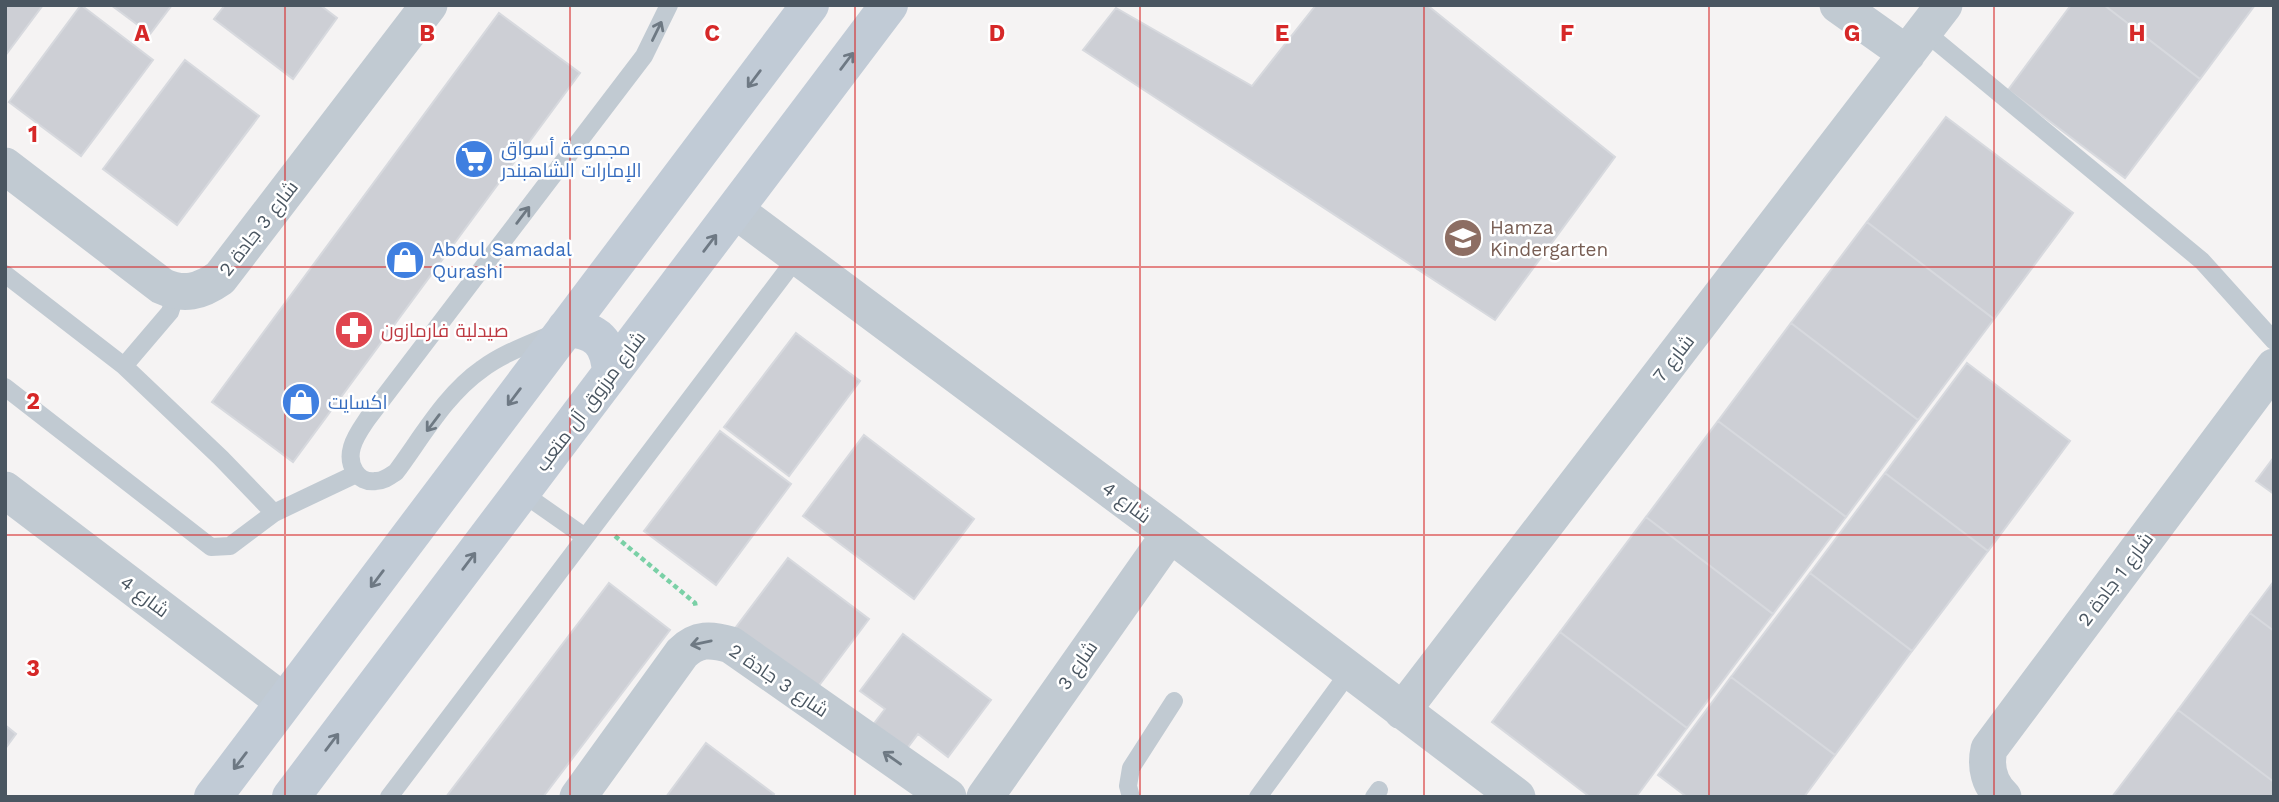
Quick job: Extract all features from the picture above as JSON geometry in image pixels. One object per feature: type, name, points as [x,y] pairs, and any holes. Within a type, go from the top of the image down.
[{"type":"main road","points":[[213,797],[810,5]]},
{"type":"main road","name":"شارع مرزوق آل متعب","points":[[290,797],[889,5]]},
{"type":"main road","points":[[627,248],[626,264],[633,278],[645,287],[660,291],[675,288]]},
{"type":"main road","points":[[566,328],[581,329],[594,334],[605,345],[610,358],[611,373]]},
{"type":"street","name":"شارع 3 جادة 2","points":[[176,293],[206,288],[220,278],[429,5]]},
{"type":"street","points":[[1838,5],[1925,30]]},
{"type":"street","name":"شارع 7","points":[[1402,711],[1925,30]]},
{"type":"street","points":[[5,166],[162,286],[176,293]]},
{"type":"street","name":"شارع 4","points":[[735,210],[1517,797]]},
{"type":"street","name":"شارع 1 جادة 2","points":[[2003,797],[1993,785],[1988,773],[1989,749],[2274,367]]},
{"type":"street","name":"شارع 4","points":[[5,491],[284,702]]},
{"type":"street","name":"شارع 3","points":[[985,797],[1170,534]]},
{"type":"street","name":"شارع 3 جادة 2","points":[[701,640],[731,645],[948,797]]},
{"type":"street","points":[[578,797],[682,653],[701,640]]},
{"type":"lane","points":[[566,328],[505,355],[482,369],[461,387],[396,472],[374,482],[356,474],[351,462],[351,450],[369,418],[644,56],[669,5]]},
{"type":"lane","points":[[1925,30],[2202,261],[2274,341]]},
{"type":"lane","points":[[389,797],[797,256]]},
{"type":"lane","points":[[5,274],[124,366],[212,449],[274,513]]},
{"type":"lane","points":[[124,366],[170,312],[176,293]]},
{"type":"lane","points":[[5,387],[211,547],[230,546],[274,513],[356,474]]},
{"type":"lane","points":[[521,492],[585,537]]},
{"type":"lane","points":[[1258,797],[1350,671]]},
{"type":"lane","points":[[1131,797],[1128,786],[1131,768],[1174,701]]},
{"type":"path","points":[[597,521],[695,603],[701,640]]},
{"type":"building","points":[[5,5],[43,5],[5,56]]},
{"type":"building","points":[[81,5],[153,60],[81,156],[9,102]]},
{"type":"building","points":[[111,5],[172,5],[150,34]]},
{"type":"building","points":[[225,5],[320,5],[337,18],[293,79],[214,19]]},
{"type":"building","name":"Hamza Kindergarten","points":[[1316,5],[1427,5],[1615,157],[1495,320],[1083,50],[1116,8],[1252,86]]},
{"type":"building","points":[[2071,5],[2104,5],[2200,79],[2125,178],[2008,90]]},
{"type":"building","points":[[2104,5],[2255,5],[2200,79]]},
{"type":"building","points":[[499,13],[580,73],[293,462],[212,402]]},
{"type":"building","points":[[185,60],[259,116],[177,225],[103,169]]},
{"type":"building","points":[[1946,117],[2073,213],[1994,319],[1867,222]]},
{"type":"building","points":[[1867,222],[1994,319],[1918,420],[1791,323]]},
{"type":"building","points":[[1791,323],[1918,420],[1846,517],[1718,421]]},
{"type":"building","points":[[796,333],[860,381],[789,476],[724,427]]},
{"type":"building","points":[[1967,363],[2070,441],[1988,551],[1885,473]]},
{"type":"building","points":[[1718,421],[1846,517],[1773,614],[1646,517]]},
{"type":"building","points":[[720,431],[791,484],[716,585],[644,531]]},
{"type":"building","points":[[864,435],[974,519],[914,599],[803,516]]},
{"type":"building","points":[[2274,457],[2274,494],[2256,481]]},
{"type":"building","points":[[1885,473],[1988,551],[1912,651],[1810,573]]},
{"type":"building","points":[[1646,517],[1773,614],[1687,728],[1560,632]]},
{"type":"building","points":[[788,558],[869,619],[814,692],[733,631]]},
{"type":"building","points":[[1810,573],[1912,651],[1835,755],[1731,677]]},
{"type":"building","points":[[2274,581],[2274,631],[2250,613]]},
{"type":"building","points":[[609,583],[670,630],[543,797],[446,797]]},
{"type":"building","points":[[2250,613],[2274,631],[2274,782],[2178,710]]},
{"type":"building","points":[[1560,632],[1687,728],[1636,797],[1590,797],[1492,722]]},
{"type":"building","points":[[903,634],[991,700],[948,757],[918,734],[902,755],[869,730],[885,709],[860,691]]},
{"type":"building","points":[[1731,677],[1835,755],[1804,797],[1687,797],[1658,775]]},
{"type":"building","points":[[2178,710],[2274,782],[2274,797],[2112,797]]},
{"type":"building","points":[[5,725],[16,734],[5,749]]},
{"type":"building","points":[[706,743],[774,794],[772,797],[666,797]]},
{"type":"place","name":"مجموعة أسواق الإمارات الشاهبندر","points":[[474,159]]},
{"type":"place","name":"Hamza Kindergarten","points":[[1463,238]]},
{"type":"place","name":"Abdul Samadal Qurashi","points":[[405,260]]},
{"type":"place","name":"صيدلية فارمازون","points":[[354,330]]},
{"type":"place","name":"اكسايت","points":[[301,402]]}]
